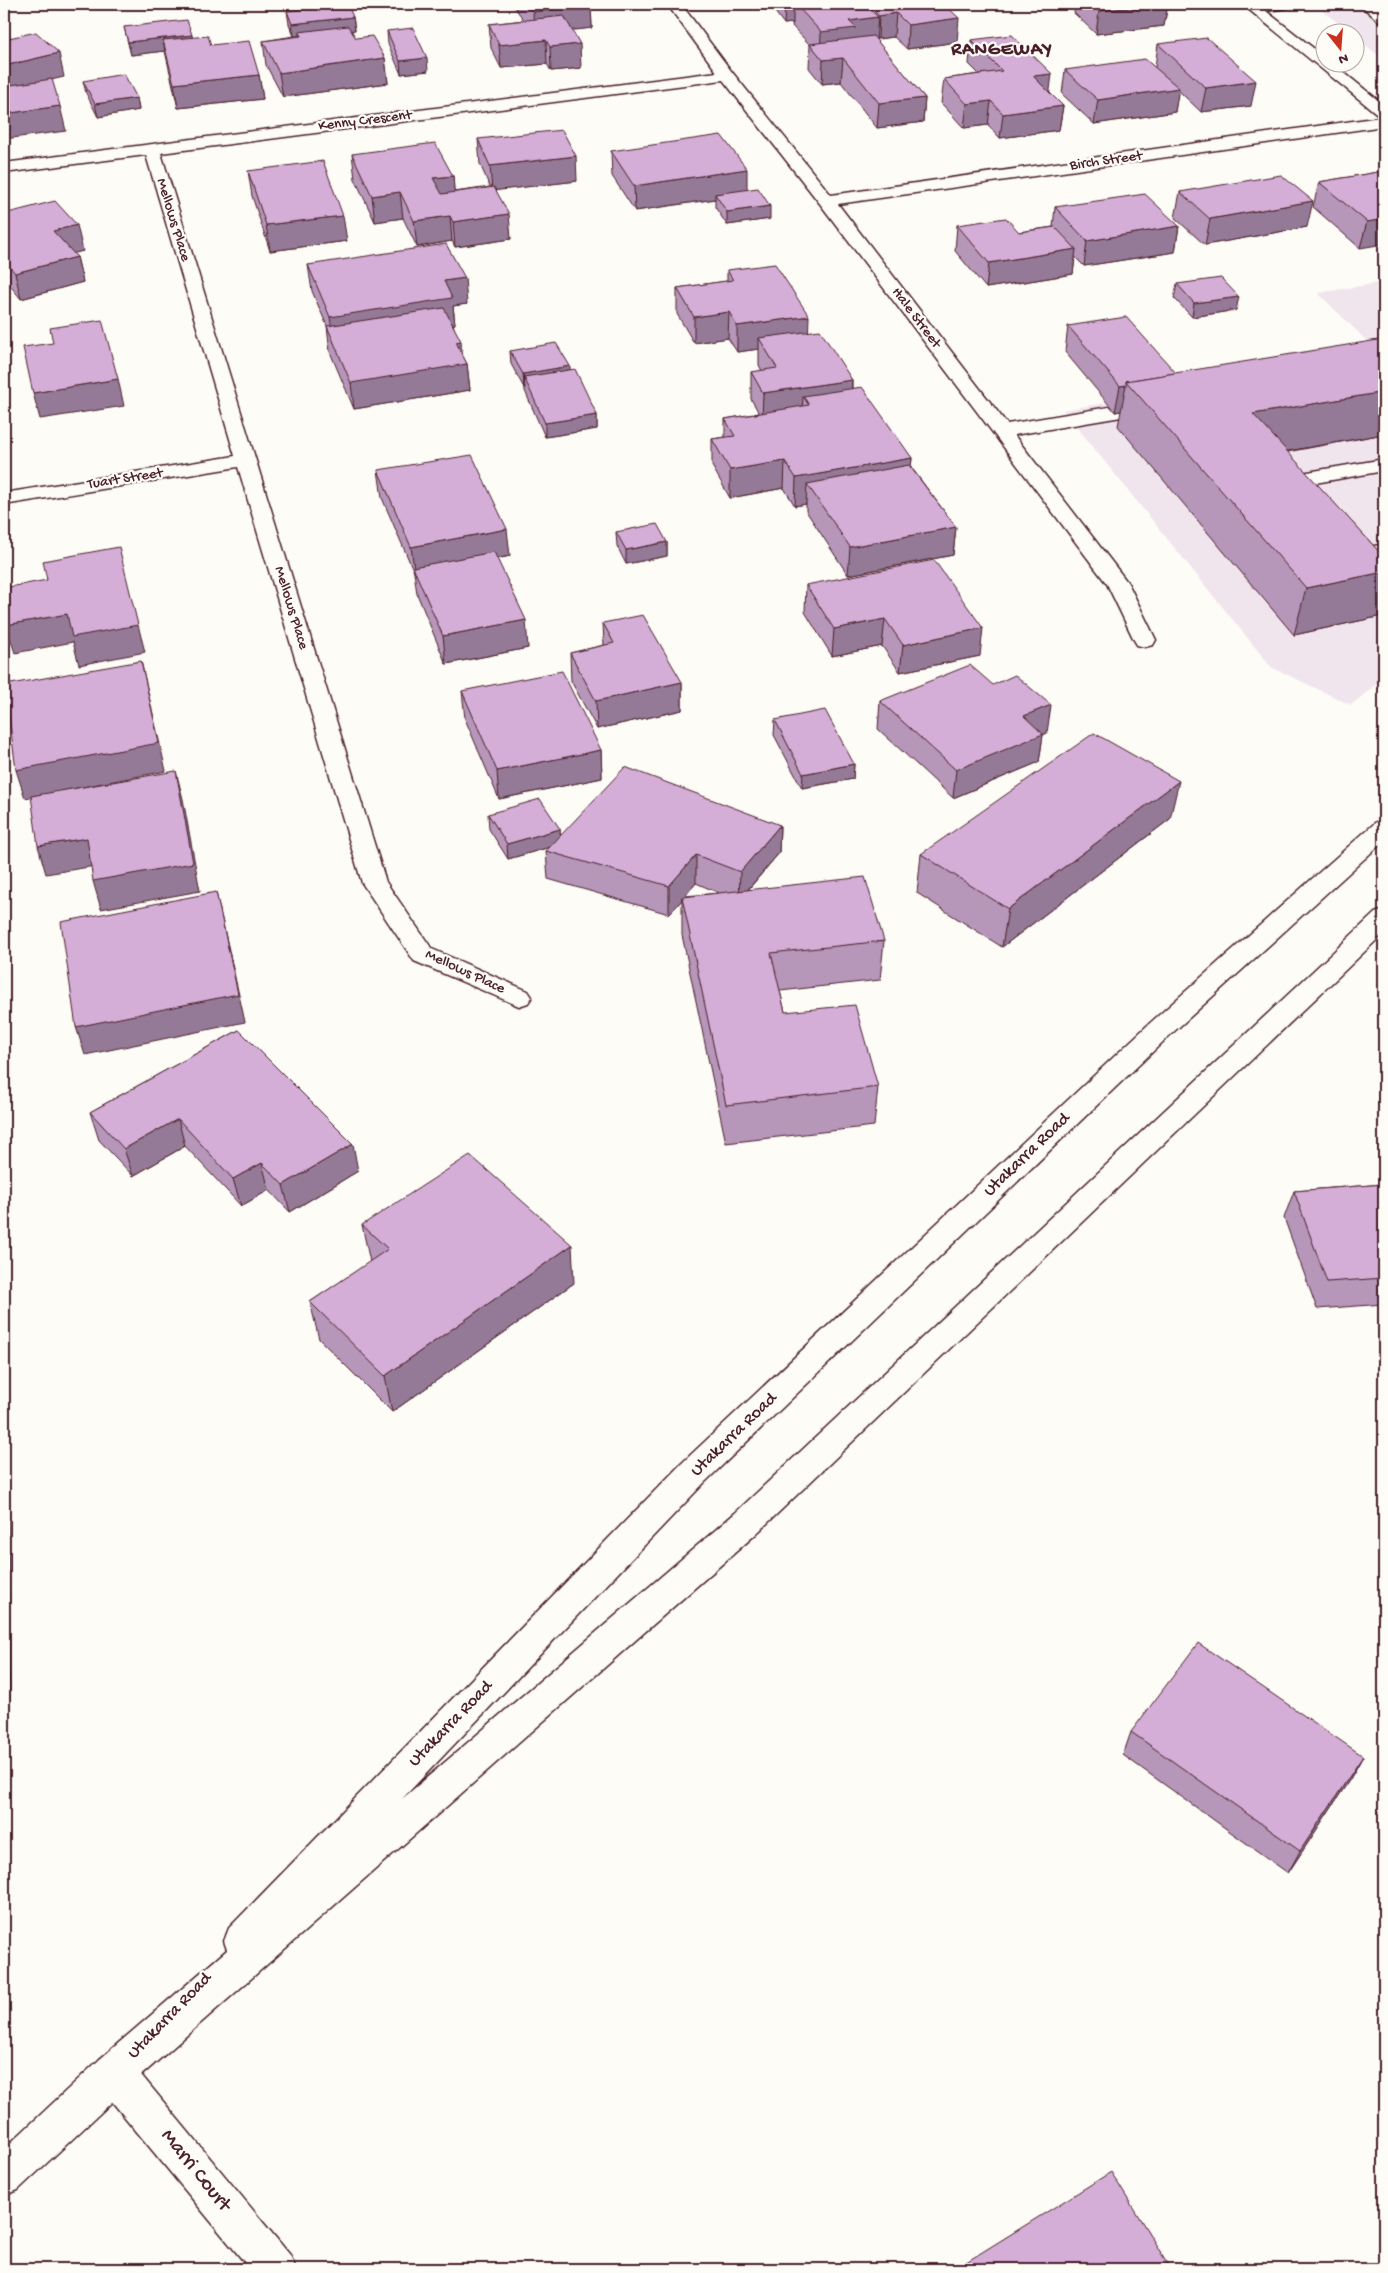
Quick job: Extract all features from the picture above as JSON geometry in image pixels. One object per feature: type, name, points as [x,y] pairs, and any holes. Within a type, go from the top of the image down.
[{"type":"street","name":"Hale Street","points":[[674,4],[727,75],[827,201],[1117,583],[1145,640]]},
{"type":"street","points":[[1252,6],[1288,4]]},
{"type":"street","points":[[1366,4],[1384,18]]},
{"type":"street","points":[[1252,6],[1381,107]]},
{"type":"street","name":"Kenny Crescent","points":[[4,168],[727,75]]},
{"type":"street","name":"Birch Street","points":[[827,201],[1384,121]]},
{"type":"street","name":"Mellows Place","points":[[152,149],[374,883],[423,955],[519,997]]},
{"type":"street","points":[[1002,431],[1168,403]]},
{"type":"street","name":"Tuart Street","points":[[4,499],[247,460]]},
{"type":"street","points":[[1303,502],[1284,482],[1384,465]]},
{"type":"street","points":[[1335,536],[1354,556],[1384,550]]},
{"type":"street","name":"Utakarra Road","points":[[114,2073],[692,1474],[1152,1037],[1384,828]]},
{"type":"street","name":"Utakarra Road","points":[[4,2176],[114,2073],[745,1524],[1384,919]]},
{"type":"street","name":"Marri Court","points":[[114,2073],[276,2269]]},
{"type":"shaded area","points":[[1313,4],[1384,4],[1384,60],[1366,45],[1366,22],[1337,22]]},
{"type":"shaded area","points":[[1384,282],[1384,678],[1351,705],[1271,667],[1063,410],[1383,357],[1318,293]]},
{"type":"building","points":[[527,4],[591,4],[533,12]]},
{"type":"building","points":[[795,4],[864,4],[878,17],[849,21],[856,28],[821,32]]},
{"type":"building","points":[[867,4],[944,4],[959,18],[908,25],[896,13],[879,16]]},
{"type":"building","points":[[1092,4],[1159,4],[1099,11]]},
{"type":"building","points":[[348,5],[353,17],[292,24],[287,11]]},
{"type":"building","points":[[564,16],[580,44],[550,47],[546,40],[499,45],[489,24]]},
{"type":"building","points":[[187,20],[192,35],[128,42],[124,27]]},
{"type":"building","points":[[348,26],[356,38],[372,36],[385,58],[279,73],[263,41],[301,36],[299,32]]},
{"type":"building","points":[[413,28],[427,58],[400,61],[387,31]]},
{"type":"building","points":[[36,32],[59,53],[4,66],[4,34],[9,38]]},
{"type":"building","points":[[1012,35],[1052,74],[1033,76],[1063,106],[1003,114],[991,101],[967,104],[944,79],[1002,71],[971,40]]},
{"type":"building","points":[[208,36],[211,45],[249,41],[259,75],[174,84],[163,40]]},
{"type":"building","points":[[873,36],[925,98],[879,103],[843,58],[823,60],[810,44]]},
{"type":"building","points":[[1207,38],[1256,81],[1206,88],[1158,44]]},
{"type":"building","points":[[1145,59],[1179,88],[1098,100],[1065,70]]},
{"type":"building","points":[[124,74],[137,98],[95,104],[83,81]]},
{"type":"building","points":[[52,79],[60,106],[4,114],[4,86]]},
{"type":"building","points":[[562,130],[576,156],[490,166],[478,139]]},
{"type":"building","points":[[721,135],[747,169],[634,186],[611,151]]},
{"type":"building","points":[[435,143],[453,176],[433,178],[442,194],[494,187],[509,214],[453,222],[450,216],[414,221],[400,192],[372,196],[352,154]]},
{"type":"building","points":[[323,161],[343,216],[266,225],[248,171]]},
{"type":"building","points":[[1384,171],[1384,219],[1367,222],[1319,182]]},
{"type":"building","points":[[1281,175],[1313,201],[1210,219],[1180,192]]},
{"type":"building","points":[[758,188],[770,206],[727,212],[715,194]]},
{"type":"building","points":[[1145,194],[1179,226],[1087,241],[1055,207]]},
{"type":"building","points":[[55,201],[77,225],[53,231],[77,257],[15,273],[4,260],[4,241],[9,240],[4,234],[4,214]]},
{"type":"building","points":[[1006,218],[1019,232],[1055,227],[1076,249],[989,263],[957,225]]},
{"type":"building","points":[[446,244],[465,278],[444,281],[452,298],[330,317],[308,265]]},
{"type":"building","points":[[775,264],[809,316],[737,326],[729,312],[694,317],[677,288],[733,280],[727,270]]},
{"type":"building","points":[[1221,278],[1239,297],[1194,303],[1177,284]]},
{"type":"building","points":[[444,308],[461,341],[456,342],[467,364],[351,383],[327,326]]},
{"type":"building","points":[[1126,317],[1176,373],[1126,381],[1126,385],[1120,386],[1068,326]]},
{"type":"building","points":[[102,320],[118,379],[33,393],[23,347],[53,343],[50,328]]},
{"type":"building","points":[[820,330],[852,380],[763,393],[751,372],[777,368],[759,338]]},
{"type":"building","points":[[1384,339],[1384,392],[1253,414],[1384,557],[1384,572],[1306,588],[1126,381]]},
{"type":"building","points":[[556,343],[570,366],[523,374],[510,351]]},
{"type":"building","points":[[575,369],[597,415],[545,423],[524,377]]},
{"type":"building","points":[[862,387],[912,458],[796,478],[785,461],[730,470],[712,439],[735,436],[725,419],[809,405],[803,396]]},
{"type":"building","points":[[472,455],[507,529],[411,547],[378,470]]},
{"type":"building","points":[[909,465],[956,527],[850,547],[807,484]]},
{"type":"building","points":[[657,524],[667,542],[626,550],[616,532]]},
{"type":"building","points":[[119,547],[138,625],[72,637],[67,614],[6,625],[4,588],[47,580],[43,561]]},
{"type":"building","points":[[494,552],[526,620],[443,636],[413,567]]},
{"type":"building","points":[[934,560],[983,628],[903,645],[885,619],[834,629],[806,585]]},
{"type":"building","points":[[643,615],[682,682],[596,701],[570,653],[614,643],[603,623]]},
{"type":"building","points":[[141,661],[159,743],[16,770],[5,685]]},
{"type":"building","points":[[970,665],[993,685],[1015,675],[1051,705],[1024,716],[1043,734],[956,770],[880,701]]},
{"type":"building","points":[[562,671],[601,750],[497,771],[462,691]]},
{"type":"building","points":[[825,710],[854,764],[803,774],[775,720]]},
{"type":"building","points":[[1094,733],[1179,781],[1008,909],[921,854]]},
{"type":"building","points":[[625,767],[780,825],[740,872],[696,855],[669,886],[546,851]]},
{"type":"building","points":[[176,771],[193,863],[93,881],[87,838],[38,846],[31,796]]},
{"type":"building","points":[[540,799],[560,829],[507,844],[488,814]]},
{"type":"building","points":[[865,877],[884,941],[771,953],[785,1012],[855,1005],[878,1087],[726,1105],[682,897]]},
{"type":"building","points":[[216,892],[238,994],[76,1027],[61,922]]},
{"type":"building","points":[[239,1030],[353,1144],[283,1185],[262,1163],[233,1179],[178,1119],[124,1149],[90,1112]]},
{"type":"building","points":[[470,1155],[572,1245],[385,1376],[310,1302],[388,1249],[362,1225]]},
{"type":"building","points":[[1384,1184],[1384,1278],[1327,1282],[1294,1191]]},
{"type":"building","points":[[1198,1643],[1363,1756],[1300,1851],[1131,1732]]},
{"type":"building","points":[[1111,2172],[1171,2269],[955,2269]]},
{"type":"district","name":"RANGEWAY","points":[[1002,50]]}]
